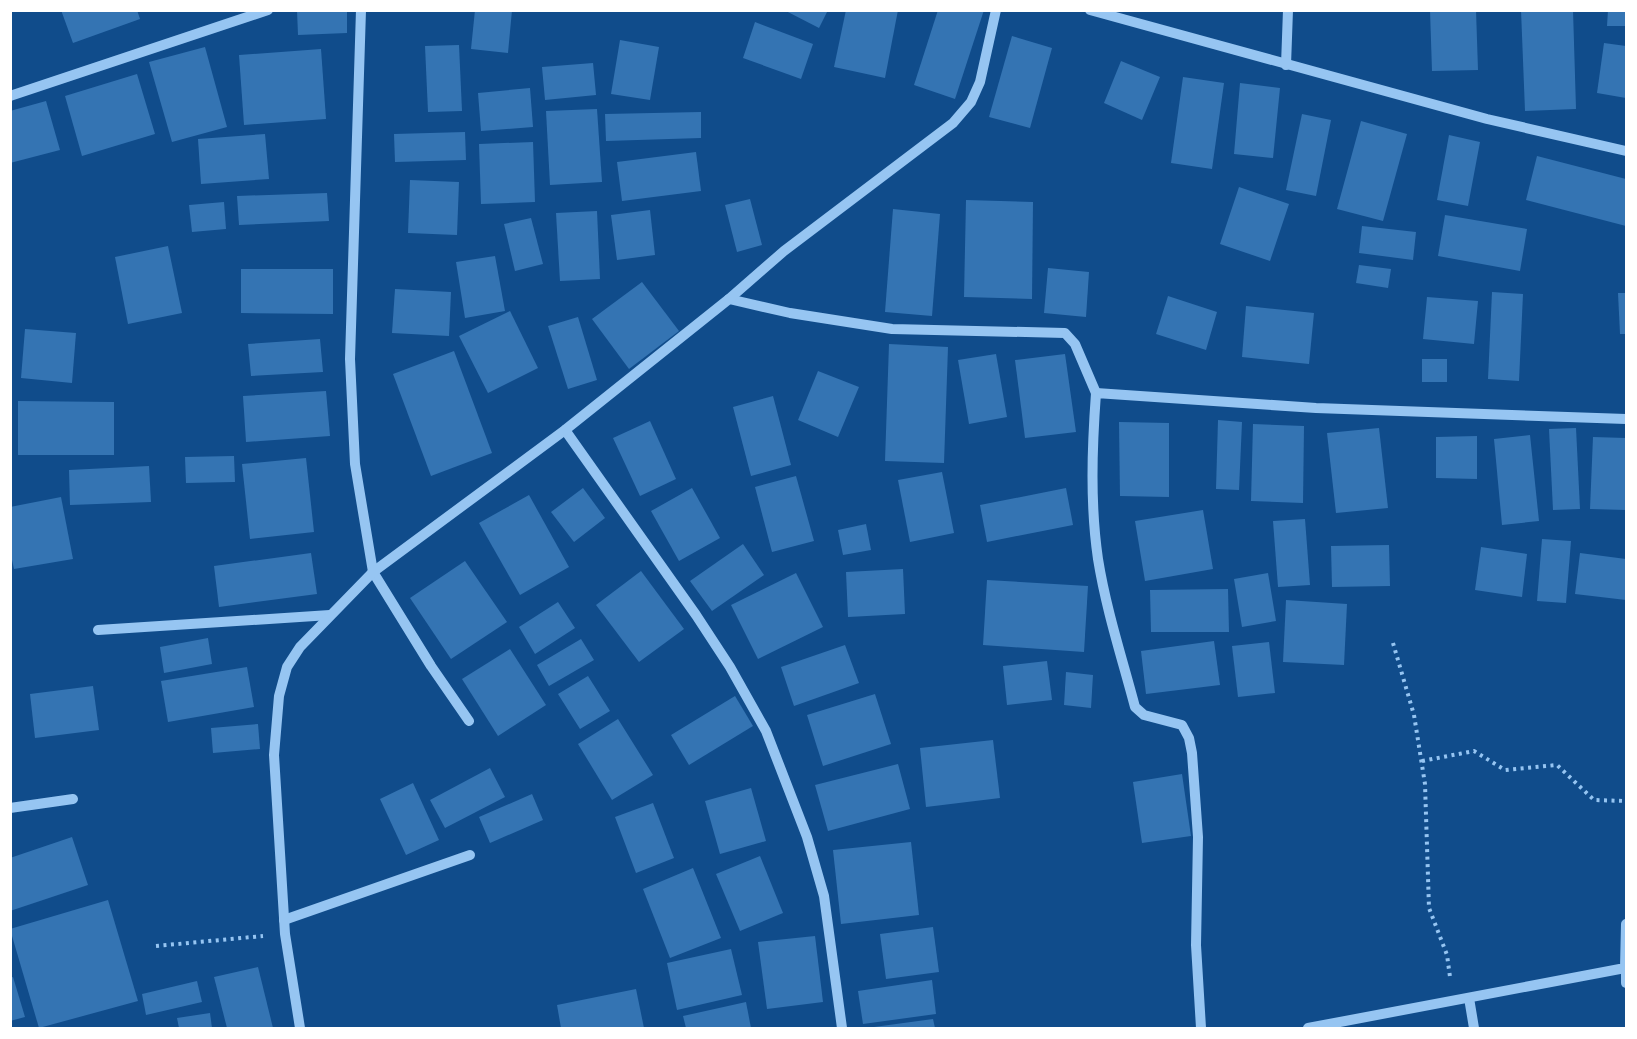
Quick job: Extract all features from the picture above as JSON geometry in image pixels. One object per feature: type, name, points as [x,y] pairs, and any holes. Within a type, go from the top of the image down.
[{"type":"street","points":[[10,96],[268,10]]},
{"type":"street","points":[[361,10],[350,359],[355,464],[373,572],[431,666],[469,721]]},
{"type":"street","points":[[300,1029],[285,934],[274,755],[279,696],[287,667],[300,647],[373,572],[565,430],[729,299],[784,251],[953,123],[971,102],[980,82],[996,10]]},
{"type":"street","points":[[1090,10],[1487,119],[1626,152]]},
{"type":"street","points":[[1286,65],[1288,10]]},
{"type":"street","points":[[729,299],[790,313],[892,329],[1065,333],[1075,344],[1096,393],[1093,498],[1098,559],[1135,707],[1144,715],[1182,725],[1189,738],[1192,753],[1198,837],[1196,945],[1201,1029]]},
{"type":"street","points":[[1096,393],[1316,408],[1626,419]]},
{"type":"street","points":[[565,430],[696,615],[730,667],[766,732],[807,837],[824,896],[842,1029]]},
{"type":"street","points":[[98,630],[330,615]]},
{"type":"street","points":[[10,808],[74,799]]},
{"type":"street","points":[[284,920],[470,855]]},
{"type":"street","points":[[1626,924],[1626,983]]},
{"type":"street","points":[[1308,1029],[1626,968]]},
{"type":"street","points":[[1469,998],[1474,1029]]},
{"type":"path","points":[[1393,643],[1414,715],[1422,761],[1425,784],[1429,908],[1447,955],[1454,1001]]},
{"type":"path","points":[[1422,761],[1474,751],[1505,770],[1557,765],[1594,800],[1626,801]]},
{"type":"path","points":[[156,946],[285,934]]},
{"type":"building","points":[[61,10],[137,10],[140,19],[73,43]]},
{"type":"building","points":[[297,10],[347,10],[347,33],[298,35]]},
{"type":"building","points":[[475,10],[512,10],[508,53],[471,49]]},
{"type":"building","points":[[784,10],[828,10],[819,28]]},
{"type":"building","points":[[846,10],[898,10],[885,78],[834,67]]},
{"type":"building","points":[[938,10],[984,10],[955,99],[914,85]]},
{"type":"building","points":[[1430,10],[1476,10],[1478,70],[1432,71]]},
{"type":"building","points":[[1521,10],[1573,10],[1576,109],[1525,111]]},
{"type":"building","points":[[1608,10],[1626,10],[1626,26],[1607,26]]},
{"type":"building","points":[[755,22],[813,44],[801,79],[743,58]]},
{"type":"building","points":[[1012,36],[1052,48],[1030,128],[989,117]]},
{"type":"building","points":[[620,40],[659,47],[650,100],[611,94]]},
{"type":"building","points":[[1604,43],[1626,46],[1626,98],[1597,93]]},
{"type":"building","points":[[459,45],[462,111],[428,112],[425,46]]},
{"type":"building","points":[[205,47],[227,127],[172,142],[149,62]]},
{"type":"building","points":[[321,49],[326,119],[244,125],[239,55]]},
{"type":"building","points":[[1121,61],[1160,77],[1142,120],[1104,103]]},
{"type":"building","points":[[593,63],[596,95],[545,100],[542,67]]},
{"type":"building","points":[[137,74],[155,134],[82,156],[65,96]]},
{"type":"building","points":[[1183,77],[1224,83],[1212,169],[1171,163]]},
{"type":"building","points":[[1240,83],[1280,88],[1273,158],[1234,154]]},
{"type":"building","points":[[530,88],[533,127],[481,131],[478,93]]},
{"type":"building","points":[[46,101],[60,150],[10,163],[10,111]]},
{"type":"building","points":[[597,109],[602,182],[550,185],[546,111]]},
{"type":"building","points":[[701,112],[701,138],[606,141],[605,114]]},
{"type":"building","points":[[1302,114],[1331,120],[1316,196],[1286,190]]},
{"type":"building","points":[[1361,121],[1407,134],[1383,221],[1337,209]]},
{"type":"building","points":[[465,132],[466,160],[395,162],[394,134]]},
{"type":"building","points":[[265,134],[269,179],[201,184],[198,139]]},
{"type":"building","points":[[1449,135],[1480,142],[1468,206],[1437,200]]},
{"type":"building","points":[[533,142],[535,202],[481,204],[479,144]]},
{"type":"building","points":[[696,152],[701,191],[622,201],[617,162]]},
{"type":"building","points":[[1537,156],[1626,179],[1626,226],[1526,200]]},
{"type":"building","points":[[410,180],[459,182],[457,235],[408,233]]},
{"type":"building","points":[[1239,187],[1289,204],[1270,261],[1220,244]]},
{"type":"building","points":[[327,193],[329,221],[239,225],[237,196]]},
{"type":"building","points":[[750,199],[762,245],[737,252],[725,205]]},
{"type":"building","points":[[966,200],[1033,202],[1032,299],[964,297]]},
{"type":"building","points":[[224,202],[226,229],[192,232],[189,205]]},
{"type":"building","points":[[893,209],[940,214],[932,316],[885,312]]},
{"type":"building","points":[[650,210],[655,255],[617,260],[611,215]]},
{"type":"building","points":[[597,211],[600,279],[560,281],[556,213]]},
{"type":"building","points":[[1445,215],[1527,229],[1520,271],[1438,256]]},
{"type":"building","points":[[531,218],[543,264],[515,271],[504,224]]},
{"type":"building","points":[[1362,226],[1416,232],[1413,260],[1359,253]]},
{"type":"building","points":[[168,246],[182,313],[128,324],[115,257]]},
{"type":"building","points":[[495,256],[505,311],[465,318],[456,262]]},
{"type":"building","points":[[1359,265],[1391,269],[1388,288],[1356,283]]},
{"type":"building","points":[[1048,268],[1089,272],[1086,317],[1044,313]]},
{"type":"building","points":[[241,269],[333,269],[333,314],[241,313]]},
{"type":"building","points":[[642,282],[679,331],[629,369],[592,319]]},
{"type":"building","points":[[395,289],[451,292],[449,336],[392,333]]},
{"type":"building","points":[[1492,292],[1523,294],[1519,381],[1488,379]]},
{"type":"building","points":[[1618,293],[1626,293],[1626,334],[1620,334]]},
{"type":"building","points":[[1168,296],[1217,312],[1206,350],[1156,334]]},
{"type":"building","points":[[1427,297],[1478,301],[1474,344],[1423,339]]},
{"type":"building","points":[[1246,306],[1314,313],[1309,364],[1242,357]]},
{"type":"building","points":[[510,311],[538,368],[488,393],[459,336]]},
{"type":"building","points":[[578,317],[597,380],[568,389],[548,326]]},
{"type":"building","points":[[25,329],[76,333],[72,383],[21,378]]},
{"type":"building","points":[[320,339],[323,372],[251,376],[248,344]]},
{"type":"building","points":[[889,344],[948,347],[944,463],[885,461]]},
{"type":"building","points":[[454,351],[492,453],[431,476],[393,374]]},
{"type":"building","points":[[996,354],[1007,417],[969,424],[958,360]]},
{"type":"building","points":[[1065,354],[1076,432],[1025,438],[1015,360]]},
{"type":"building","points":[[1422,359],[1447,359],[1447,382],[1422,382]]},
{"type":"building","points":[[818,371],[859,387],[838,437],[798,420]]},
{"type":"building","points":[[326,391],[330,436],[246,442],[243,396]]},
{"type":"building","points":[[773,396],[791,465],[751,476],[733,407]]},
{"type":"building","points":[[18,401],[114,402],[114,455],[18,455]]},
{"type":"building","points":[[1218,420],[1242,422],[1239,490],[1216,489]]},
{"type":"building","points":[[650,421],[676,479],[640,496],[613,438]]},
{"type":"building","points":[[1119,422],[1169,423],[1169,497],[1120,496]]},
{"type":"building","points":[[1253,424],[1304,426],[1303,503],[1251,501]]},
{"type":"building","points":[[1379,428],[1388,508],[1336,513],[1327,433]]},
{"type":"building","points":[[1576,428],[1580,509],[1553,510],[1549,429]]},
{"type":"building","points":[[1530,435],[1539,521],[1502,525],[1494,439]]},
{"type":"building","points":[[1477,436],[1477,479],[1436,478],[1436,437]]},
{"type":"building","points":[[1593,437],[1626,438],[1626,510],[1590,509]]},
{"type":"building","points":[[234,456],[235,482],[186,483],[185,457]]},
{"type":"building","points":[[306,458],[314,532],[250,539],[242,464]]},
{"type":"building","points":[[149,466],[151,502],[70,505],[69,470]]},
{"type":"building","points":[[942,472],[954,533],[910,542],[898,480]]},
{"type":"building","points":[[796,476],[814,541],[772,552],[755,487]]},
{"type":"building","points":[[583,488],[605,518],[574,542],[551,512]]},
{"type":"building","points":[[692,488],[720,538],[679,561],[651,511]]},
{"type":"building","points":[[1066,488],[1073,525],[987,542],[980,505]]},
{"type":"building","points":[[529,495],[569,567],[520,595],[479,523]]},
{"type":"building","points":[[61,497],[73,559],[14,569],[10,551],[10,507]]},
{"type":"building","points":[[1203,510],[1213,569],[1145,581],[1135,521]]},
{"type":"building","points":[[1305,519],[1310,585],[1278,587],[1273,521]]},
{"type":"building","points":[[866,524],[871,550],[843,555],[838,530]]},
{"type":"building","points":[[1542,539],[1571,541],[1566,603],[1537,601]]},
{"type":"building","points":[[743,544],[764,575],[712,611],[690,581]]},
{"type":"building","points":[[1389,545],[1390,586],[1332,587],[1331,546]]},
{"type":"building","points":[[1481,547],[1527,554],[1522,597],[1475,590]]},
{"type":"building","points":[[311,553],[317,594],[219,607],[214,566]]},
{"type":"building","points":[[1580,553],[1626,559],[1626,600],[1575,594]]},
{"type":"building","points":[[465,561],[507,622],[451,659],[410,598]]},
{"type":"building","points":[[903,569],[905,614],[848,617],[846,572]]},
{"type":"building","points":[[641,571],[684,629],[639,662],[596,605]]},
{"type":"building","points":[[796,573],[823,627],[758,659],[731,605]]},
{"type":"building","points":[[1268,573],[1276,621],[1242,627],[1234,579]]},
{"type":"building","points":[[987,580],[1088,586],[1084,652],[983,645]]},
{"type":"building","points":[[1228,589],[1229,632],[1151,632],[1150,590]]},
{"type":"building","points":[[1286,600],[1347,604],[1344,665],[1283,662]]},
{"type":"building","points":[[558,602],[575,628],[535,654],[519,627]]},
{"type":"building","points":[[208,638],[212,664],[164,673],[160,647]]},
{"type":"building","points":[[581,639],[594,660],[549,686],[537,665]]},
{"type":"building","points":[[1214,641],[1220,685],[1146,694],[1141,651]]},
{"type":"building","points":[[1269,642],[1275,693],[1238,697],[1232,646]]},
{"type":"building","points":[[845,645],[859,683],[794,706],[781,667]]},
{"type":"building","points":[[510,649],[546,705],[498,736],[462,679]]},
{"type":"building","points":[[1047,661],[1052,700],[1007,705],[1003,666]]},
{"type":"building","points":[[247,667],[254,707],[168,722],[161,681]]},
{"type":"building","points":[[1066,672],[1093,675],[1091,708],[1064,705]]},
{"type":"building","points":[[588,676],[610,711],[580,729],[558,694]]},
{"type":"building","points":[[93,686],[99,730],[35,738],[30,694]]},
{"type":"building","points":[[875,694],[891,744],[823,766],[807,715]]},
{"type":"building","points":[[735,696],[753,726],[689,765],[671,735]]},
{"type":"building","points":[[618,719],[653,775],[612,800],[578,744]]},
{"type":"building","points":[[258,724],[260,749],[213,753],[211,728]]},
{"type":"building","points":[[993,740],[1000,798],[926,807],[920,748]]},
{"type":"building","points":[[898,764],[910,809],[828,831],[815,785]]},
{"type":"building","points":[[490,768],[505,797],[445,828],[430,800]]},
{"type":"building","points":[[1182,774],[1191,836],[1142,843],[1133,782]]},
{"type":"building","points":[[413,783],[439,840],[406,855],[380,799]]},
{"type":"building","points":[[751,788],[766,841],[720,854],[705,801]]},
{"type":"building","points":[[532,794],[543,820],[490,843],[479,817]]},
{"type":"building","points":[[653,803],[674,858],[636,873],[615,817]]},
{"type":"building","points":[[72,837],[88,885],[10,911],[10,858]]},
{"type":"building","points":[[911,842],[919,915],[841,924],[833,850]]},
{"type":"building","points":[[760,856],[783,913],[740,931],[716,874]]},
{"type":"building","points":[[693,868],[721,938],[670,958],[643,889]]},
{"type":"building","points":[[108,900],[138,1001],[39,1028],[10,929]]},
{"type":"building","points":[[933,927],[939,972],[886,979],[880,934]]},
{"type":"building","points":[[815,936],[823,1002],[767,1009],[758,942]]},
{"type":"building","points":[[731,949],[742,995],[677,1010],[667,963]]},
{"type":"building","points":[[258,967],[273,1028],[227,1028],[214,977]]},
{"type":"building","points":[[13,977],[25,1017],[10,1021],[10,978]]},
{"type":"building","points":[[932,980],[936,1014],[863,1024],[858,991]]},
{"type":"building","points":[[197,981],[202,1002],[146,1015],[142,994]]},
{"type":"building","points":[[636,989],[644,1028],[561,1028],[557,1005]]},
{"type":"building","points":[[746,1002],[751,1028],[686,1028],[683,1016]]},
{"type":"building","points":[[210,1013],[212,1028],[179,1028],[177,1018]]},
{"type":"building","points":[[933,1019],[935,1028],[874,1028],[874,1027]]}]
